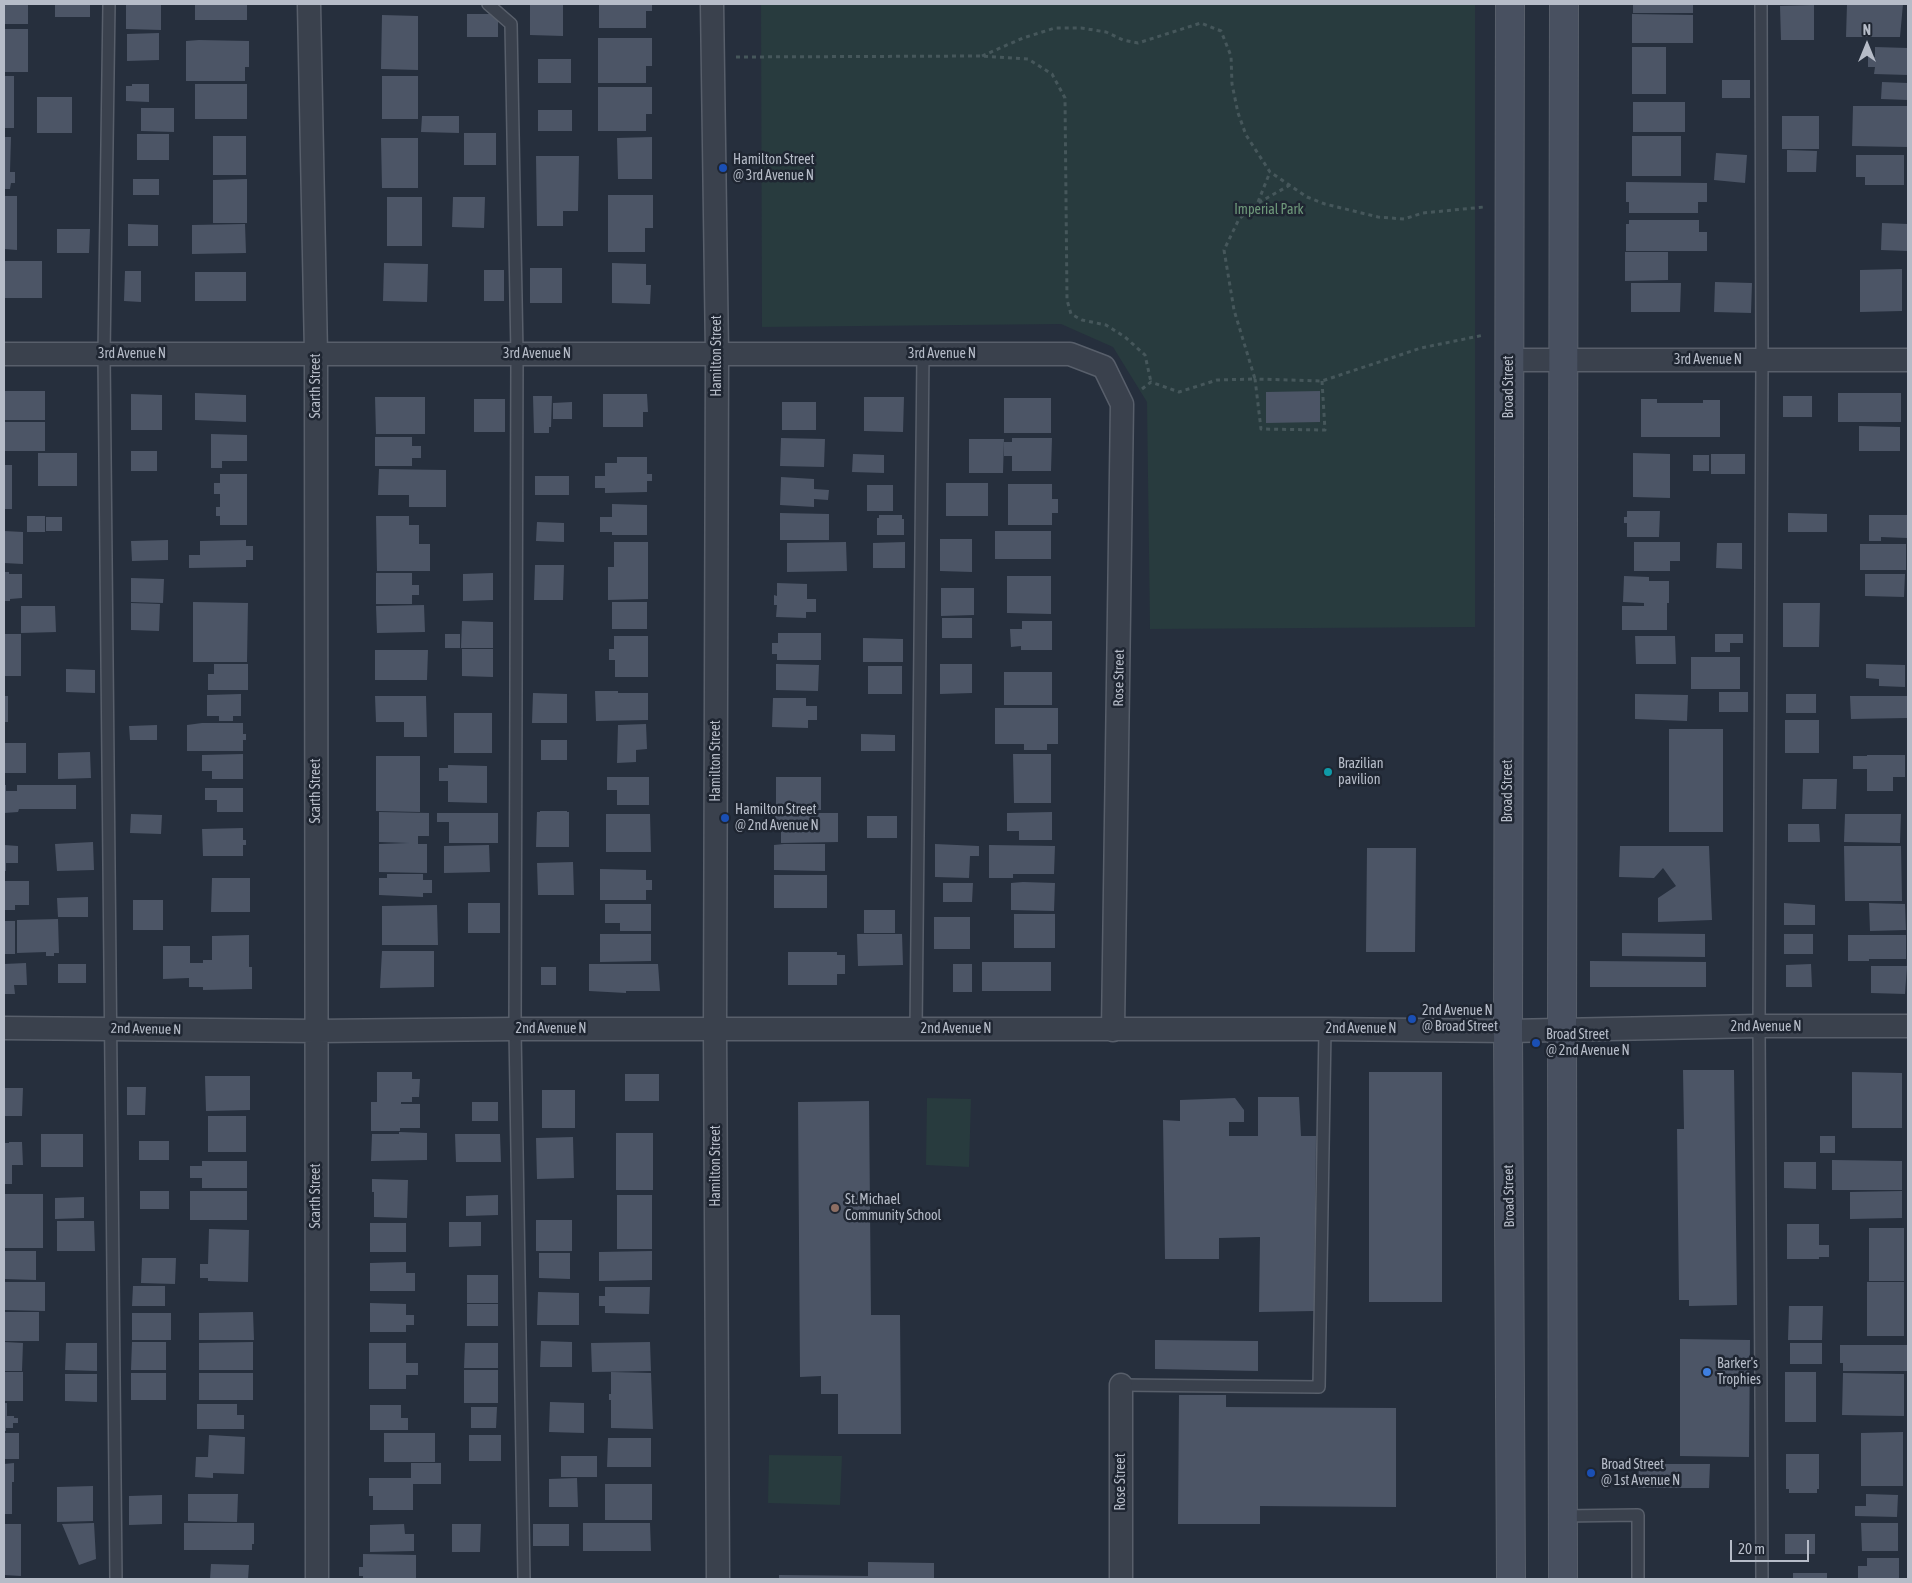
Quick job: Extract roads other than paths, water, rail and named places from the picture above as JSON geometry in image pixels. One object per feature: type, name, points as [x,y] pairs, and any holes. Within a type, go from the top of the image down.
[{"type":"main road","name":"Broad Street","points":[[1510,4],[1508,1031],[1511,1579]]},
{"type":"main road","points":[[1564,4],[1562,1030],[1564,1579]]},
{"type":"street","name":"Scarth Street","points":[[309,4],[316,354],[317,1579]]},
{"type":"street","name":"Hamilton Street","points":[[712,4],[718,354],[715,1030],[718,1579]]},
{"type":"street","name":"3rd Avenue N","points":[[1509,348],[1564,360],[1908,360]]},
{"type":"street","name":"3rd Avenue N","points":[[4,354],[1070,354]]},
{"type":"street","name":"Rose Street","points":[[1070,354],[1104,367],[1122,404],[1113,1030]]},
{"type":"street","name":"2nd Avenue N","points":[[4,1028],[316,1031],[515,1029],[1325,1029],[1508,1031],[1759,1026],[1908,1026]]},
{"type":"street","name":"Rose Street","points":[[1121,1386],[1121,1579]]},
{"type":"lane","points":[[109,4],[104,354],[116,1579]]},
{"type":"lane","points":[[488,4],[511,24],[517,354],[515,1029],[524,1579]]},
{"type":"lane","points":[[1761,4],[1762,360],[1759,1026],[1762,1579]]},
{"type":"lane","points":[[916,1029],[923,354]]},
{"type":"lane","points":[[1121,1386],[1320,1387],[1325,1029]]},
{"type":"lane","points":[[1563,1516],[1638,1515],[1638,1579]]},
{"type":"place","name":"Hamilton Street @ 3rd Avenue N","points":[[723,168]]},
{"type":"place","name":"Brazilian pavilion","points":[[1328,772]]},
{"type":"place","name":"Hamilton Street @ 2nd Avenue N","points":[[725,818]]},
{"type":"place","name":"2nd Avenue N @ Broad Street","points":[[1412,1019]]},
{"type":"place","name":"Broad Street @ 2nd Avenue N","points":[[1536,1043]]},
{"type":"place","name":"St. Michael Community School","points":[[835,1208]]},
{"type":"place","name":"Barker's Trophies","points":[[1707,1372]]},
{"type":"place","name":"Broad Street @ 1st Avenue N","points":[[1591,1473]]},
{"type":"park label","name":"Imperial Park","points":[[1269,210]]}]
